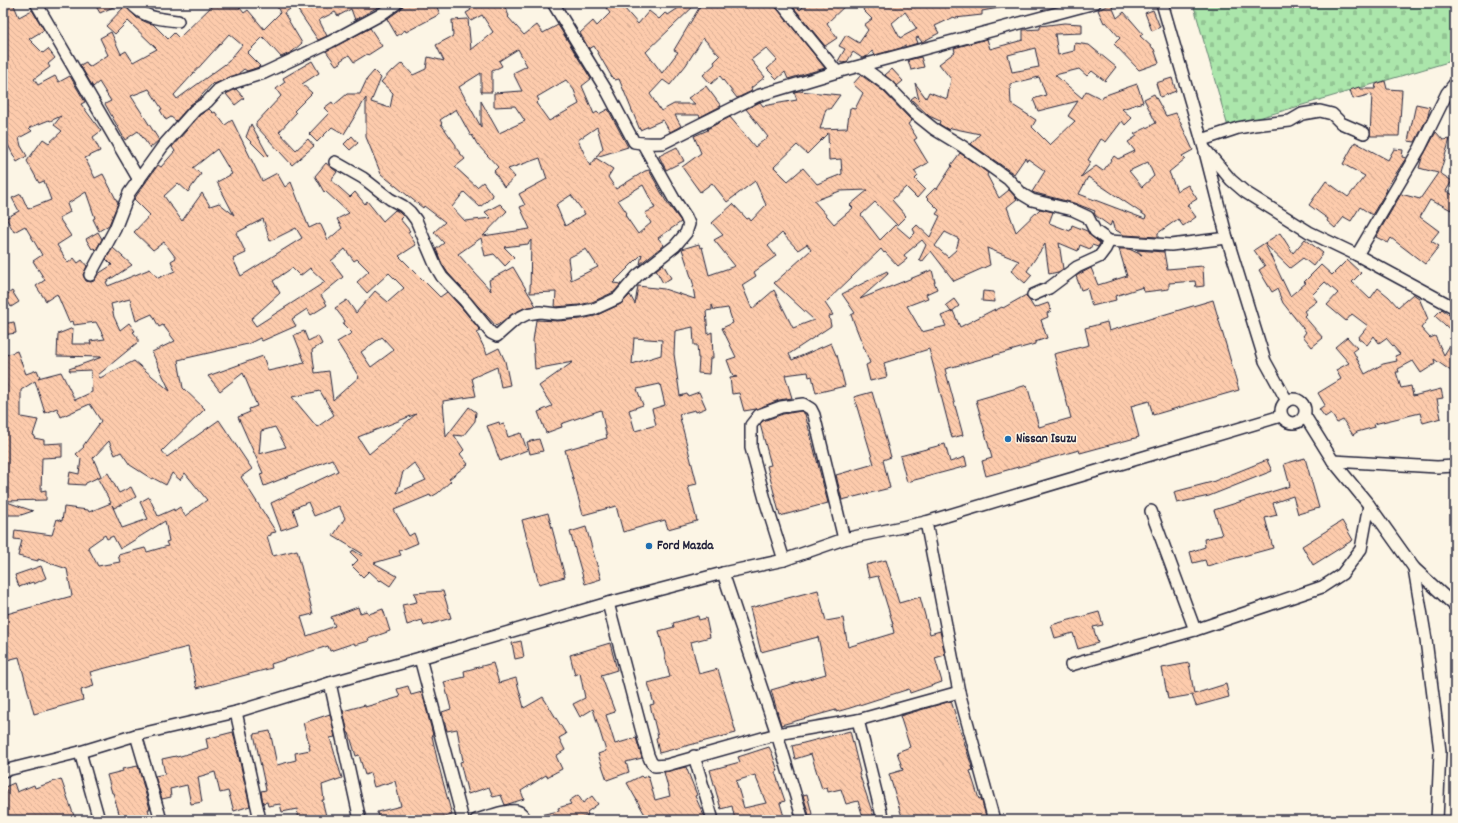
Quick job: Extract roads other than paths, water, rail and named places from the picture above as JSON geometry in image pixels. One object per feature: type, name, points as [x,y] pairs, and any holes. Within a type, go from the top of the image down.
[{"type":"street","points":[[36,3],[139,180]]},
{"type":"street","points":[[131,3],[145,15],[161,20],[178,21]]},
{"type":"street","points":[[90,275],[115,228],[129,193],[163,146],[194,110],[207,102],[218,90],[232,83],[264,73],[325,45],[380,15],[397,3]]},
{"type":"street","points":[[553,3],[608,93],[634,142],[643,144],[651,142],[663,144],[757,96],[837,72],[1082,5],[1095,3]]},
{"type":"street","points":[[780,3],[837,72]]},
{"type":"street","points":[[1162,3],[1203,144],[1227,238],[1265,361],[1286,401]]},
{"type":"street","points":[[861,66],[888,86],[914,113],[929,125],[962,146],[1008,179],[1022,194],[1032,200],[1073,210],[1088,217],[1095,231],[1109,241],[1171,245],[1227,238]]},
{"type":"street","points":[[1357,254],[1420,148],[1447,93],[1455,83]]},
{"type":"street","points":[[1203,144],[1238,128],[1264,123],[1290,121],[1302,114],[1320,111],[1332,114],[1341,123],[1364,133]]},
{"type":"street","points":[[335,162],[363,178],[390,199],[404,206],[410,212],[416,220],[436,267],[442,277],[491,333],[497,336],[515,320],[527,314],[540,312],[557,314],[580,312],[594,309],[618,298],[637,276],[675,246],[686,233],[689,224],[686,217],[674,199],[643,144]]},
{"type":"street","points":[[1203,144],[1219,167],[1245,192],[1309,232],[1357,254],[1455,308]]},
{"type":"street","points":[[1033,295],[1049,288],[1077,267],[1099,257],[1105,250],[1109,241]]},
{"type":"street","points":[[1296,399],[1301,402],[1306,411],[1305,416],[1300,422],[1293,424],[1286,422],[1281,416],[1281,408],[1286,401],[1296,399]]},
{"type":"street","points":[[784,560],[751,448],[751,426],[759,415],[781,407],[803,404],[810,409],[814,415],[844,539]]},
{"type":"street","points":[[3,771],[80,752],[136,735],[236,712],[330,683],[608,603],[784,560],[844,539],[926,522],[1281,416]]},
{"type":"street","points":[[1305,416],[1333,461],[1370,505],[1414,568],[1455,606]]},
{"type":"street","points":[[1333,461],[1424,466],[1455,466]]},
{"type":"street","points":[[1070,665],[1195,630],[1322,587],[1342,574],[1360,549],[1370,505]]},
{"type":"street","points":[[1151,511],[1195,630]]},
{"type":"street","points":[[926,522],[959,692],[994,820]]},
{"type":"street","points":[[1414,568],[1426,640],[1440,751],[1437,820]]},
{"type":"street","points":[[723,574],[777,734],[803,820]]},
{"type":"street","points":[[608,603],[651,762],[655,766],[667,765],[694,756],[777,734],[858,720],[959,692]]},
{"type":"street","points":[[420,658],[463,820]]},
{"type":"street","points":[[330,683],[360,820]]},
{"type":"street","points":[[236,712],[260,820]]},
{"type":"street","points":[[858,720],[883,820]]},
{"type":"street","points":[[136,735],[161,820]]},
{"type":"street","points":[[80,752],[99,820]]},
{"type":"street","points":[[694,756],[713,820]]},
{"type":"street","points":[[476,820],[504,812],[516,811],[521,813],[525,820]]},
{"type":"place","name":"Nissan Isuzu","points":[[1008,439]]},
{"type":"place","name":"Ford Mazda","points":[[649,546]]}]
